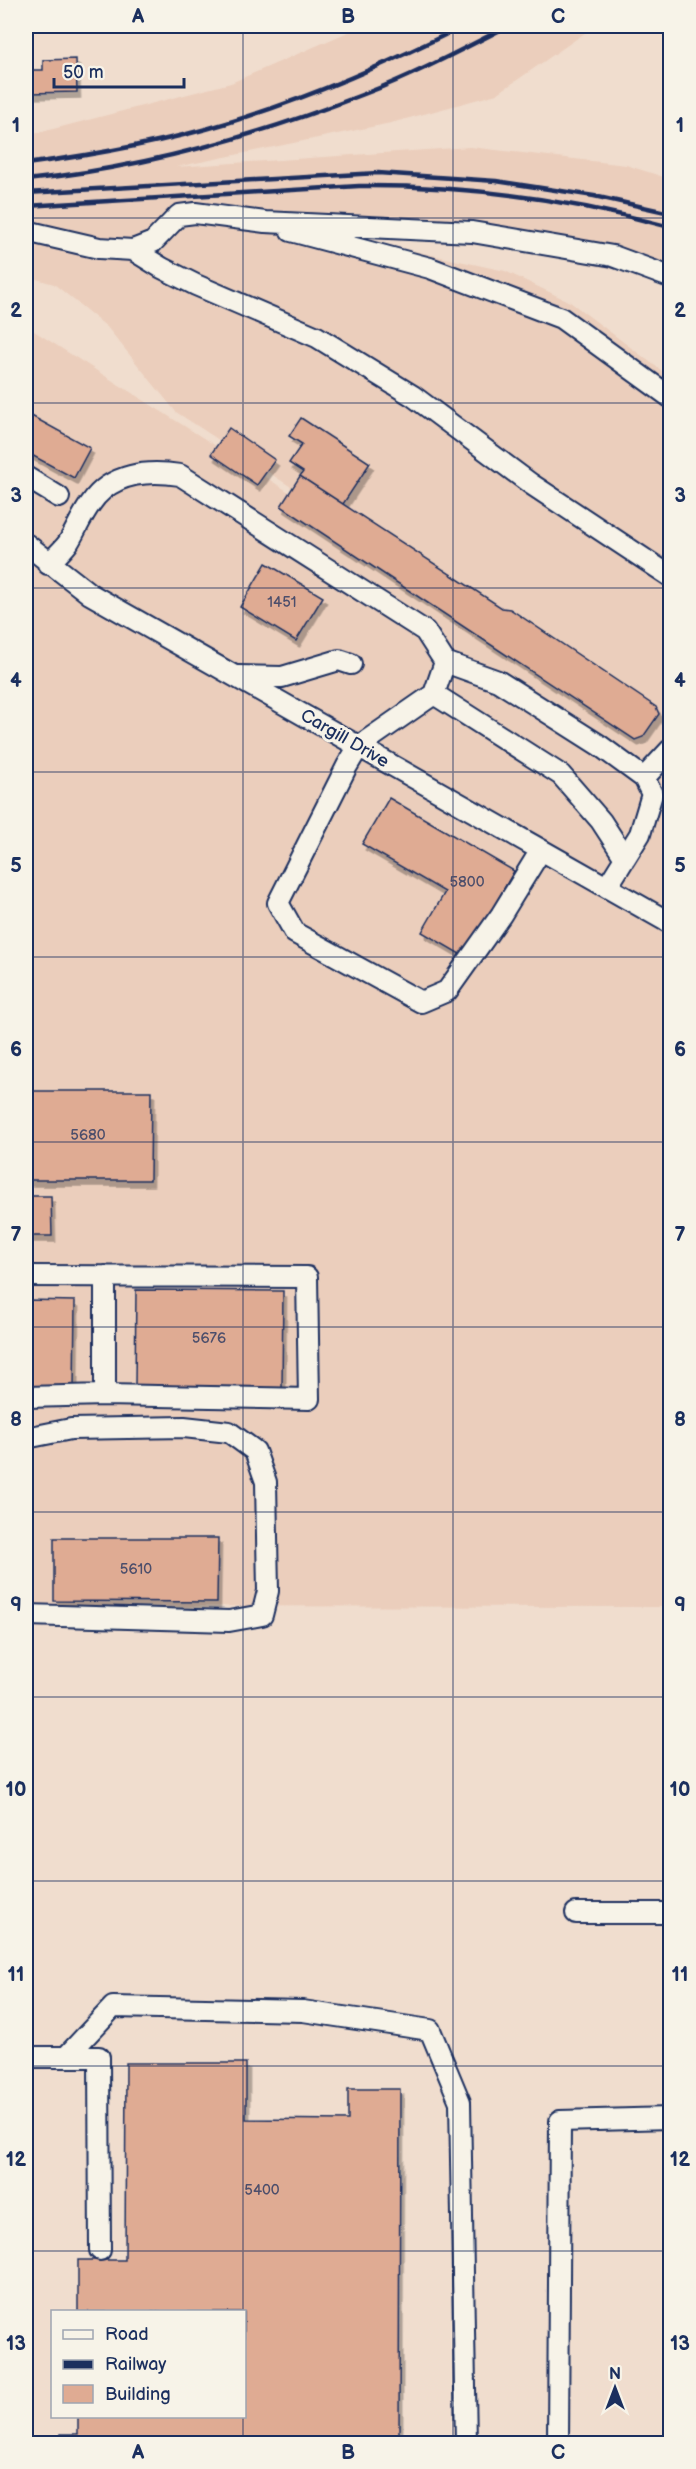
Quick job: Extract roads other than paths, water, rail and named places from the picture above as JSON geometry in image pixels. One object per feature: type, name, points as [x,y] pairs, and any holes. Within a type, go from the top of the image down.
[{"type":"street","points":[[26,231],[99,248],[133,250],[153,242],[179,215],[195,213],[265,222],[472,232],[613,256],[670,277]]},
{"type":"street","points":[[265,222],[297,233],[430,268],[561,318],[670,397]]},
{"type":"street","points":[[133,250],[196,285],[317,337],[413,396],[531,484],[670,576]]},
{"type":"street","points":[[48,564],[67,545],[92,501],[112,483],[131,474],[162,472],[180,475],[425,631],[445,662],[498,681],[599,745],[644,777],[652,794],[640,834],[607,887]]},
{"type":"street","points":[[26,477],[59,497]]},
{"type":"street","name":"Cargill Drive","points":[[26,544],[48,564],[90,594],[670,923]]},
{"type":"street","points":[[235,676],[282,677],[339,660],[351,664]]},
{"type":"street","points":[[445,662],[434,694],[359,746],[278,903],[295,933],[421,1002],[447,991],[501,915],[541,850]]},
{"type":"street","points":[[434,694],[561,775],[601,821],[625,858]]},
{"type":"street","points":[[644,777],[670,750]]},
{"type":"street","points":[[26,1275],[307,1276],[309,1400],[105,1395],[26,1397]]},
{"type":"street","points":[[105,1276],[105,1395]]},
{"type":"street","points":[[26,1438],[71,1429],[184,1427],[229,1432],[255,1451],[266,1482],[268,1591],[262,1615],[229,1621],[27,1619]]},
{"type":"street","points":[[576,1913],[670,1913]]},
{"type":"street","points":[[66,2057],[113,2007],[303,2011],[430,2030],[460,2102],[466,2444]]},
{"type":"street","points":[[26,2057],[99,2057],[100,2250]]},
{"type":"street","points":[[558,2444],[560,2121],[670,2118]]},
{"type":"railway","points":[[26,164],[127,148],[227,123],[288,103],[347,79],[463,26]]},
{"type":"railway","points":[[26,180],[69,175],[155,159],[282,124],[401,79],[508,26]]},
{"type":"railway","points":[[26,193],[378,173],[496,181],[594,196],[670,213]]},
{"type":"railway","points":[[26,206],[359,186],[398,186],[477,191],[555,201],[670,227]]}]
